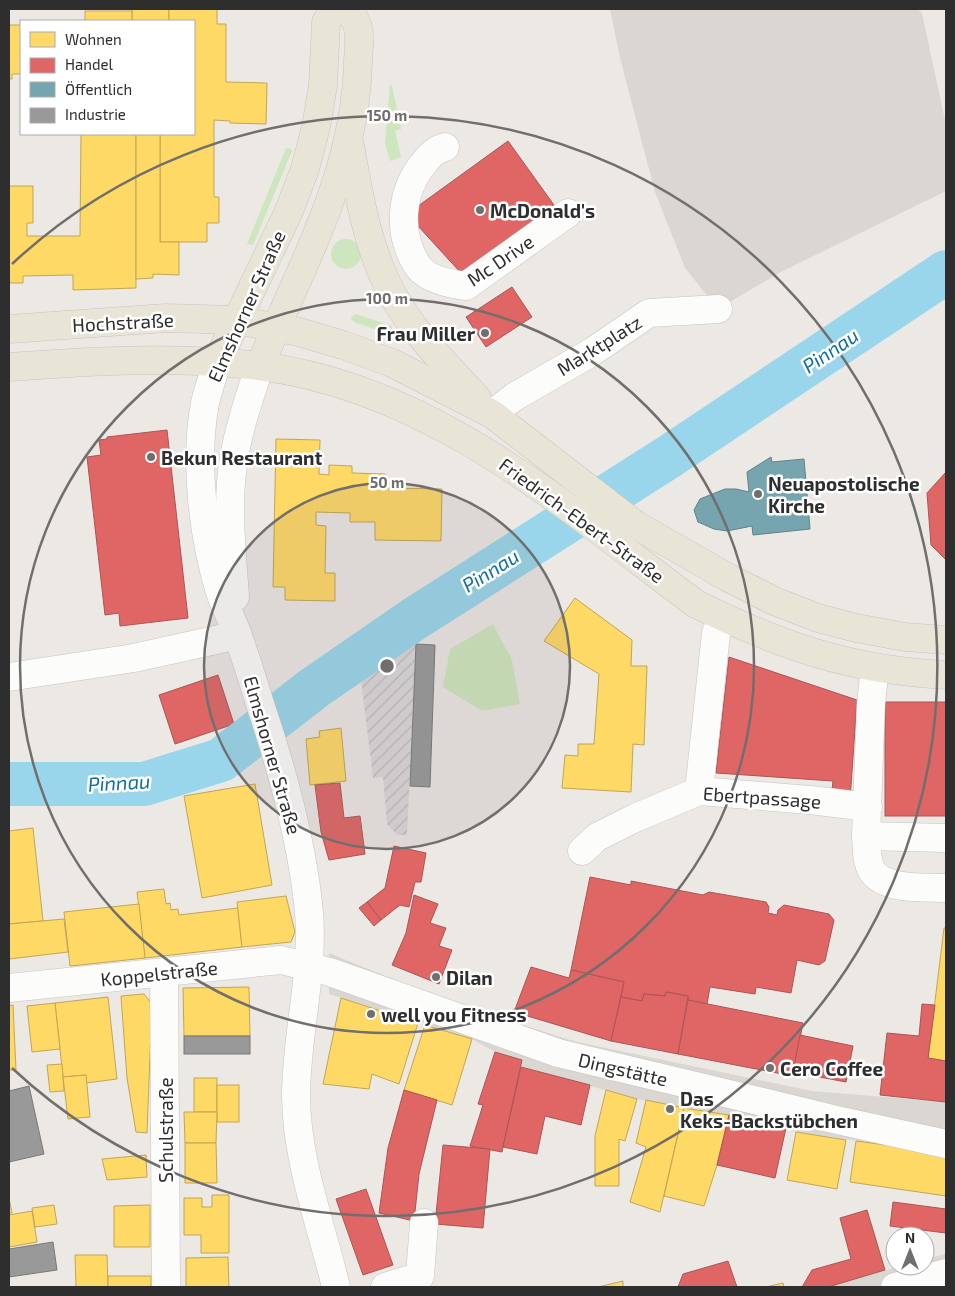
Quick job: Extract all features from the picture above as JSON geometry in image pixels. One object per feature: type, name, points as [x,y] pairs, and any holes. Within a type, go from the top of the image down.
[{"type":"main road","name":"Elmshorner Straße","points":[[217,362],[289,211],[305,169],[316,128],[322,85],[326,22],[335,9]]},
{"type":"main road","name":"Elmshorner Straße","points":[[260,366],[276,326],[314,246],[337,184],[348,140],[357,86],[359,37],[358,22],[348,9]]},
{"type":"main road","name":"Elmshorner Straße","points":[[348,140],[362,212],[383,275],[420,335],[492,414]]},
{"type":"main road","name":"Hochstraße","points":[[9,329],[166,318],[237,320]]},
{"type":"main road","name":"Friedrich-Ebert-Straße","points":[[237,320],[276,326],[321,338],[392,364],[446,389],[492,414],[636,525],[727,578],[774,601],[818,618],[856,628],[899,636],[946,640]]},
{"type":"main road","name":"Friedrich-Ebert-Straße","points":[[9,367],[141,361],[217,362],[260,366],[308,376],[390,402],[466,439],[537,487],[696,604],[723,618],[797,649],[875,668],[946,675]]},
{"type":"main road","points":[[723,618],[736,605],[751,600],[774,601]]},
{"type":"street","name":"Mc Drive","points":[[444,147],[436,150],[414,175],[403,211],[406,237],[418,266],[444,284],[466,286],[568,213]]},
{"type":"street","name":"Marktplatz","points":[[492,414],[514,397],[592,352],[649,313],[718,309]]},
{"type":"street","name":"Elmshorner Straße","points":[[217,362],[205,404],[200,462],[206,526],[220,591],[238,635],[260,702],[294,817],[308,905],[308,965],[296,1096],[300,1144],[308,1186],[336,1287]]},
{"type":"street","name":"Elmshorner Straße","points":[[238,635],[230,525],[233,461],[245,409],[260,366]]},
{"type":"street","points":[[699,791],[715,640],[723,618]]},
{"type":"street","points":[[9,677],[134,658],[238,635]]},
{"type":"street","points":[[875,668],[871,703],[866,836],[871,870],[879,879],[900,884],[946,888]]},
{"type":"street","name":"Ebertpassage","points":[[582,851],[597,837],[635,818],[699,791],[810,800],[868,807]]},
{"type":"street","points":[[866,836],[946,838]]},
{"type":"street","name":"Koppelstraße","points":[[9,988],[281,960],[308,965]]},
{"type":"street","name":"Dingstätte","points":[[308,965],[558,1053],[837,1120],[946,1144]]},
{"type":"street","name":"Schulstraße","points":[[164,973],[166,1287]]},
{"type":"street","points":[[408,1281],[424,1223]]},
{"type":"street","points":[[895,1287],[946,1273]]},
{"type":"shaded area","points":[[610,9],[917,9],[922,13],[946,125],[946,191],[779,273],[718,309],[685,268],[655,192],[620,58]]},
{"type":"shaded area","points":[[416,644],[407,835],[397,835],[387,824],[383,777],[373,778],[361,680]]},
{"type":"shaded area","points":[[329,953],[449,1002],[577,1042],[812,1091],[946,1102],[946,1153],[796,1132],[729,1115],[637,1099],[521,1067],[522,1060],[495,1052],[472,1039],[329,994]]},
{"type":"shaded area","points":[[946,1254],[946,1287],[828,1287],[885,1270],[885,1276],[935,1276],[935,1257]]},
{"type":"green space","points":[[390,84],[401,129],[395,131],[401,157],[390,161],[385,144]]},
{"type":"green space","points":[[286,148],[292,151],[253,245],[247,244]]},
{"type":"green space","points":[[346,239],[352,240],[360,248],[360,260],[352,268],[346,269],[340,268],[332,260],[331,254],[332,248],[340,240]]},
{"type":"green space","points":[[356,314],[392,326],[393,332],[389,334],[354,322],[350,318]]},
{"type":"green space","points":[[493,624],[512,660],[520,704],[482,711],[443,687],[450,649]]},
{"type":"building: Wohnen","points":[[132,9],[169,9],[169,20],[132,20]]},
{"type":"building: Wohnen","points":[[169,9],[217,9],[217,24],[226,24],[226,82],[267,83],[266,124],[230,123],[230,121],[214,120],[214,197],[219,197],[219,223],[207,223],[207,242],[160,242],[160,135],[195,135],[195,20],[169,20]]},
{"type":"building: Wohnen","points":[[85,11],[132,11],[132,20],[85,20]]},
{"type":"building: Wohnen","points":[[9,25],[20,25],[20,74],[12,74],[12,79],[9,79]]},
{"type":"building: Wohnen","points":[[81,135],[136,135],[136,288],[73,290],[73,275],[23,276],[23,283],[9,283],[9,186],[33,186],[33,223],[27,223],[27,236],[80,236]]},
{"type":"building: Wohnen","points":[[136,135],[160,135],[160,242],[179,242],[179,275],[153,274],[153,278],[136,279]]},
{"type":"building: Wohnen","points":[[276,439],[320,440],[319,474],[329,475],[329,465],[352,466],[352,473],[385,474],[385,488],[442,489],[441,541],[375,540],[375,522],[350,522],[350,513],[316,512],[316,525],[326,526],[325,573],[335,573],[335,601],[285,600],[285,587],[273,587]]},
{"type":"building: Wohnen","points":[[575,598],[632,640],[631,666],[647,666],[644,745],[633,744],[631,792],[562,788],[565,755],[578,756],[578,744],[594,744],[599,674],[544,641]]},
{"type":"building: Wohnen","points":[[341,728],[346,781],[310,785],[306,739],[320,737],[319,731]]},
{"type":"building: Wohnen","points":[[255,784],[272,885],[202,898],[184,796]]},
{"type":"building: Wohnen","points":[[33,828],[43,921],[9,924],[9,831]]},
{"type":"building: Wohnen","points":[[164,889],[166,904],[170,903],[171,910],[178,909],[179,915],[238,908],[242,947],[145,958],[137,892]]},
{"type":"building: Wohnen","points":[[286,896],[295,932],[291,942],[242,947],[237,902]]},
{"type":"building: Wohnen","points":[[139,904],[145,958],[70,966],[64,912]]},
{"type":"building: Wohnen","points":[[64,919],[68,952],[9,959],[9,924]]},
{"type":"building: Wohnen","points":[[944,928],[946,928],[946,1061],[928,1058]]},
{"type":"building: Wohnen","points":[[249,987],[250,1036],[184,1036],[183,988]]},
{"type":"building: Wohnen","points":[[144,994],[152,1004],[147,1133],[136,1132],[127,1078],[121,996]]},
{"type":"building: Wohnen","points":[[108,997],[117,1079],[86,1083],[86,1075],[63,1077],[55,1003]]},
{"type":"building: Wohnen","points":[[341,998],[418,1023],[399,1084],[372,1074],[369,1089],[323,1084]]},
{"type":"building: Wohnen","points":[[55,1003],[60,1049],[32,1052],[27,1006]]},
{"type":"building: Wohnen","points":[[13,1005],[16,1070],[9,1070],[9,1006]]},
{"type":"building: Wohnen","points":[[425,1025],[472,1039],[452,1105],[404,1090]]},
{"type":"building: Wohnen","points":[[62,1064],[64,1091],[50,1092],[47,1065]]},
{"type":"building: Wohnen","points":[[86,1075],[90,1117],[68,1119],[63,1077]]},
{"type":"building: Wohnen","points":[[194,1078],[217,1078],[217,1112],[194,1112]]},
{"type":"building: Wohnen","points":[[217,1085],[239,1085],[239,1122],[217,1122]]},
{"type":"building: Wohnen","points":[[606,1090],[637,1099],[625,1141],[619,1139],[619,1186],[595,1186],[595,1136]]},
{"type":"building: Wohnen","points":[[646,1100],[684,1108],[660,1212],[630,1202],[646,1147],[636,1143]]},
{"type":"building: Wohnen","points":[[684,1108],[729,1115],[717,1165],[704,1206],[664,1196]]},
{"type":"building: Wohnen","points":[[184,1112],[217,1112],[216,1143],[185,1143]]},
{"type":"building: Wohnen","points":[[796,1132],[846,1140],[837,1189],[787,1180]]},
{"type":"building: Wohnen","points":[[856,1141],[946,1153],[946,1196],[850,1182]]},
{"type":"building: Wohnen","points":[[185,1143],[216,1143],[217,1183],[185,1183]]},
{"type":"building: Wohnen","points":[[146,1155],[147,1177],[107,1180],[102,1159]]},
{"type":"building: Wohnen","points":[[212,1195],[229,1195],[229,1253],[201,1253],[201,1235],[184,1235],[184,1198],[202,1198],[202,1207],[212,1207]]},
{"type":"building: Wohnen","points":[[9,1198],[12,1213],[9,1213]]},
{"type":"building: Wohnen","points":[[54,1205],[57,1224],[35,1227],[32,1208]]},
{"type":"building: Wohnen","points":[[150,1205],[150,1247],[114,1247],[114,1206]]},
{"type":"building: Wohnen","points":[[32,1211],[37,1242],[9,1247],[9,1215]]},
{"type":"building: Wohnen","points":[[75,1255],[107,1255],[108,1287],[76,1287]]},
{"type":"building: Wohnen","points":[[228,1257],[229,1287],[186,1287],[186,1258]]},
{"type":"building: Wohnen","points":[[108,1276],[151,1276],[151,1287],[108,1287]]},
{"type":"building: Wohnen","points":[[623,1281],[623,1287],[598,1287]]},
{"type":"building: Wohnen","points":[[783,1283],[784,1287],[766,1287]]},
{"type":"building: Handel","name":"McDonald's","points":[[508,141],[554,205],[461,273],[407,214]]},
{"type":"building: Handel","points":[[512,287],[532,317],[486,347],[466,317]]},
{"type":"building: Handel","points":[[167,430],[188,618],[120,626],[119,613],[105,615],[87,457],[101,455],[99,440],[107,439],[107,437]]},
{"type":"building: Handel","points":[[946,472],[946,560],[931,545],[927,493]]},
{"type":"building: Handel","points":[[729,657],[857,700],[850,800],[831,798],[833,781],[716,773]]},
{"type":"building: Handel","points":[[218,675],[234,724],[175,744],[159,695]]},
{"type":"building: Handel","points":[[885,702],[946,702],[946,816],[885,816]]},
{"type":"building: Handel","points":[[340,783],[344,818],[360,816],[365,854],[329,860],[321,832],[315,785]]},
{"type":"building: Handel","points":[[394,846],[426,853],[421,882],[415,882],[409,907],[400,905],[381,920],[367,902],[385,888]]},
{"type":"building: Handel","points":[[590,877],[631,885],[631,881],[703,895],[709,892],[766,902],[769,907],[768,913],[777,915],[778,910],[784,905],[829,914],[834,920],[825,961],[819,965],[797,960],[791,993],[756,987],[755,994],[710,987],[707,1004],[688,1000],[688,996],[666,992],[665,996],[644,994],[642,1001],[621,997],[624,982],[571,970]]},
{"type":"building: Handel","points":[[414,895],[438,904],[430,923],[446,928],[439,946],[452,950],[439,984],[392,965],[406,933]]},
{"type":"building: Handel","points":[[367,902],[381,920],[374,926],[359,908]]},
{"type":"building: Handel","points":[[531,967],[569,978],[571,970],[624,982],[611,1041],[514,1012]]},
{"type":"building: Handel","points":[[666,992],[688,996],[678,1054],[611,1041],[621,997],[642,1001],[644,994],[665,996]]},
{"type":"building: Handel","points":[[688,1000],[803,1023],[793,1076],[678,1054]]},
{"type":"building: Handel","points":[[922,1004],[935,1005],[928,1058],[946,1061],[946,1102],[880,1095],[887,1033],[919,1036]]},
{"type":"building: Handel","points":[[800,1035],[853,1046],[846,1082],[793,1072]]},
{"type":"building: Handel","points":[[495,1052],[522,1060],[502,1152],[470,1146],[483,1105],[478,1104]]},
{"type":"building: Handel","points":[[521,1067],[590,1085],[581,1125],[545,1116],[537,1154],[503,1147]]},
{"type":"building: Handel","points":[[404,1090],[437,1100],[419,1174],[414,1221],[379,1213],[388,1148]]},
{"type":"building: Handel","points":[[729,1115],[786,1128],[775,1178],[717,1165]]},
{"type":"building: Handel","points":[[443,1145],[490,1149],[483,1228],[435,1224]]},
{"type":"building: Handel","points":[[366,1189],[393,1265],[363,1275],[336,1199]]},
{"type":"building: Handel","points":[[893,1202],[946,1209],[946,1233],[935,1232],[935,1226],[890,1226]]},
{"type":"building: Handel","points":[[867,1210],[885,1270],[828,1287],[802,1287],[812,1270],[851,1259],[840,1218]]},
{"type":"building: Handel","points":[[728,1261],[737,1287],[678,1287],[683,1274]]},
{"type":"building: Öffentlich","name":"Neuapostolische Kirche","points":[[771,457],[772,462],[804,459],[810,529],[753,535],[752,526],[727,531],[714,529],[698,522],[694,510],[700,499],[725,489],[749,492],[747,472]]},
{"type":"building: Industrie","points":[[416,644],[435,645],[430,787],[410,786]]},
{"type":"building: Industrie","points":[[184,1036],[250,1036],[250,1054],[184,1054]]},
{"type":"building: Industrie","points":[[29,1086],[44,1154],[9,1162],[9,1091]]},
{"type":"building: Industrie","points":[[53,1242],[57,1270],[9,1277],[9,1249]]},
{"type":"waterway","name":"Pinnau","points":[[9,784],[144,784],[221,760],[314,688],[414,619],[670,456],[946,272]]},
{"type":"place","name":"McDonald's","points":[[480,210]]},
{"type":"place","name":"Frau Miller","points":[[485,333]]},
{"type":"place","name":"Bekun Restaurant","points":[[151,457]]},
{"type":"place","name":"Neuapostolische Kirche","points":[[758,494]]},
{"type":"place","name":"Dilan","points":[[436,977]]},
{"type":"place","name":"well you Fitness","points":[[371,1014]]},
{"type":"place","name":"Cero Coffee","points":[[770,1068]]},
{"type":"place","name":"Das Keks-Backstübchen","points":[[670,1109]]}]
